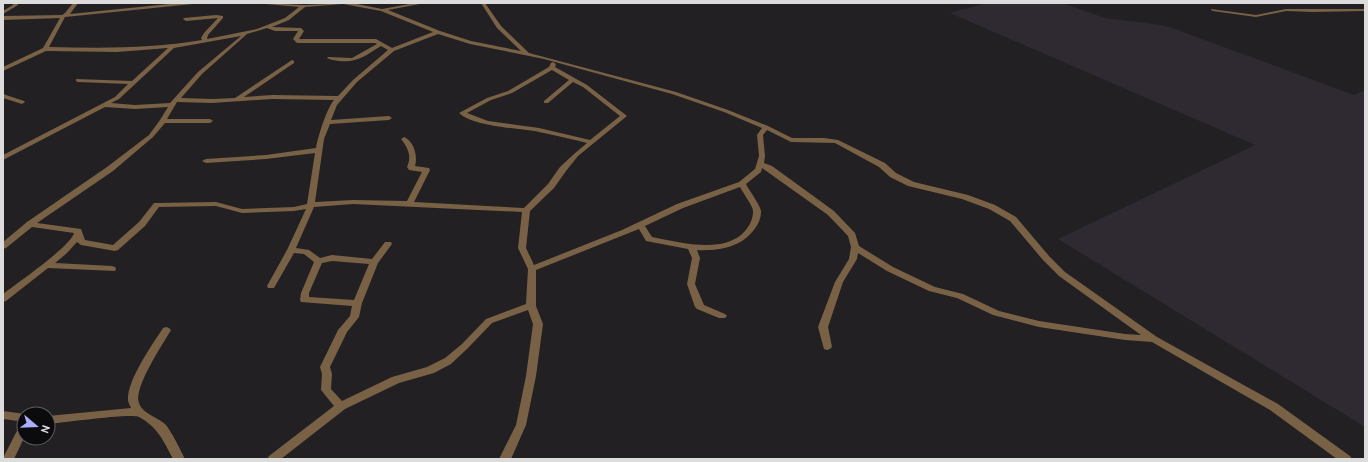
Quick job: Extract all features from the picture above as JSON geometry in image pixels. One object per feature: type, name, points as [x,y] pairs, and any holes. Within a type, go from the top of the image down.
[{"type":"street","points":[[3,17],[16,5],[15,3]]},
{"type":"street","points":[[45,49],[63,16],[67,14],[76,3]]},
{"type":"street","points":[[3,17],[63,16],[192,3]]},
{"type":"street","points":[[266,3],[304,6],[343,3],[382,10],[438,32],[470,42],[528,54],[553,65],[624,116],[591,142],[563,169],[551,186],[526,210],[522,248],[532,269],[534,280],[531,306],[538,319],[538,324],[531,376],[521,425],[505,459]]},
{"type":"street","points":[[382,10],[423,3]]},
{"type":"street","points":[[483,3],[500,27],[528,54]]},
{"type":"street","points":[[3,69],[45,49],[117,50],[176,46],[247,33],[268,27],[287,19],[304,6]]},
{"type":"street","points":[[1213,10],[1256,16],[1286,10],[1365,10]]},
{"type":"street","points":[[186,19],[216,16],[221,17],[206,34],[204,38],[206,41]]},
{"type":"street","points":[[268,27],[275,29],[299,29],[301,31],[296,39],[297,41],[327,42],[369,40],[376,41],[392,50]]},
{"type":"street","points":[[271,286],[291,250],[311,205],[321,139],[334,104],[355,81],[392,50],[438,32]]},
{"type":"street","points":[[3,246],[30,224],[110,169],[151,136],[163,121],[174,102],[188,85],[247,33]]},
{"type":"street","points":[[330,58],[349,60],[381,44]]},
{"type":"street","points":[[3,158],[117,98],[172,47],[176,46]]},
{"type":"street","points":[[3,62],[16,62]]},
{"type":"street","points":[[237,99],[292,62]]},
{"type":"street","points":[[591,142],[541,130],[482,121],[468,117],[462,113],[489,99],[510,92],[553,65],[674,93],[726,110],[766,127],[791,140],[836,141],[882,165],[893,175],[911,184],[966,197],[1013,218],[1046,258],[1062,274],[1154,339],[1274,407],[1346,459]]},
{"type":"street","points":[[546,102],[574,79]]},
{"type":"street","points":[[78,80],[134,83]]},
{"type":"street","points":[[3,96],[22,102]]},
{"type":"street","points":[[106,105],[135,107],[174,102],[272,97],[338,98]]},
{"type":"street","points":[[327,122],[389,118]]},
{"type":"street","points":[[163,121],[210,121]]},
{"type":"street","points":[[532,269],[640,226],[680,206],[742,184],[758,170],[762,156],[760,135],[766,127]]},
{"type":"street","points":[[404,139],[411,145],[413,162],[411,167],[426,170],[410,203]]},
{"type":"street","points":[[206,161],[266,157],[320,150]]},
{"type":"street","points":[[760,164],[774,171],[830,213],[852,235],[856,247],[853,259],[838,282],[823,327],[827,347]]},
{"type":"street","points":[[640,226],[649,239],[691,246],[716,248],[730,245],[744,236],[754,224],[757,210],[742,184]]},
{"type":"street","points":[[78,231],[82,242],[115,248],[142,224],[158,206],[216,204],[242,211],[261,211],[294,209],[311,205],[353,202],[410,203],[526,210]]},
{"type":"street","points":[[30,224],[78,231]]},
{"type":"street","points":[[3,299],[63,252],[77,237],[78,231]]},
{"type":"street","points":[[341,406],[326,390],[327,374],[325,367],[344,330],[354,317],[357,303],[374,262],[388,244]]},
{"type":"street","points":[[691,246],[696,258],[692,284],[700,307],[722,316]]},
{"type":"street","points":[[856,247],[890,269],[932,289],[960,296],[996,313],[1039,324],[1154,339]]},
{"type":"street","points":[[291,250],[306,252],[319,261],[332,258],[374,262]]},
{"type":"street","points":[[319,261],[305,293],[304,300],[357,303]]},
{"type":"street","points":[[46,265],[112,269]]},
{"type":"street","points":[[273,459],[341,406],[396,380],[430,370],[448,361],[466,346],[480,328],[490,321],[531,306]]},
{"type":"street","points":[[166,330],[144,368],[133,392],[133,403],[140,412],[162,428],[179,459]]},
{"type":"street","points":[[56,419],[140,412]]},
{"type":"street","points":[[3,415],[16,417]]},
{"type":"street","points":[[8,459],[16,444]]},
{"type":"shaded area","points":[[986,3],[1062,3],[1105,18],[1162,25],[1354,95],[1365,90],[1365,427],[1058,239],[1255,145],[950,13]]}]
